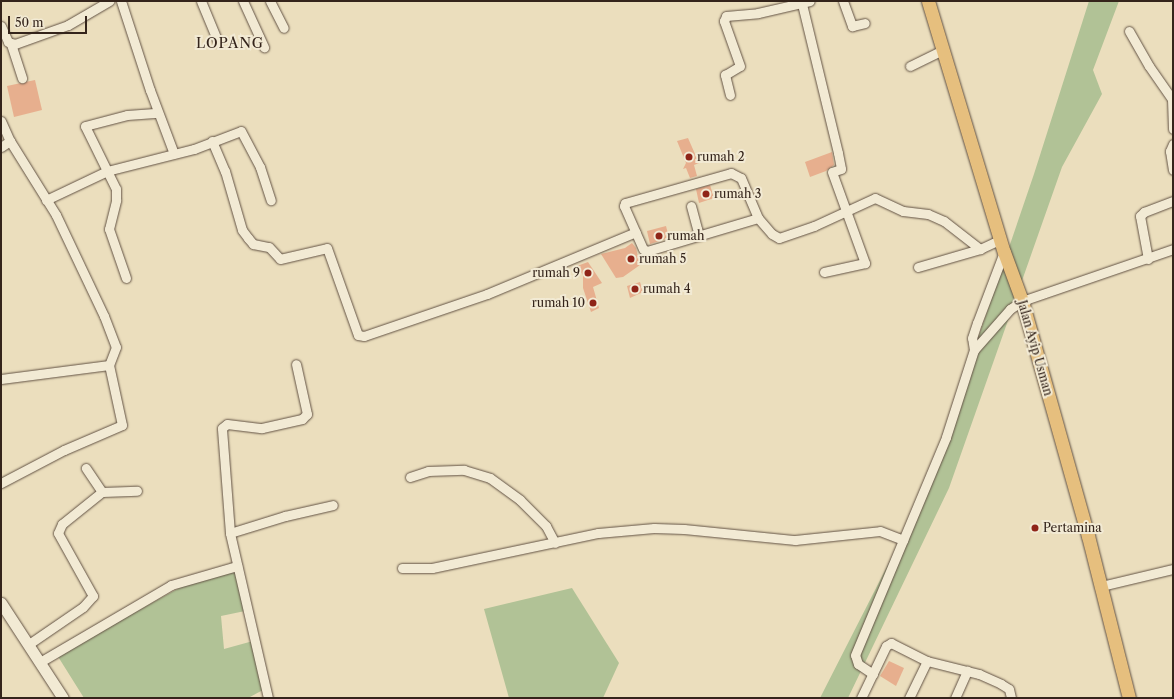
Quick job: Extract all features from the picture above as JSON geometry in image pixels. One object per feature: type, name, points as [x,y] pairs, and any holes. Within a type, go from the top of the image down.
[{"type":"main road","name":"Jalan Ayip Usman","points":[[928,1],[1004,252],[1022,302],[1101,586],[1129,698]]},
{"type":"street","points":[[11,44],[68,25],[109,1]]},
{"type":"street","points":[[121,1],[158,113],[174,154]]},
{"type":"street","points":[[201,1],[218,42]]},
{"type":"street","points":[[243,1],[264,47]]},
{"type":"street","points":[[270,1],[284,28]]},
{"type":"street","points":[[843,1],[852,26],[866,24]]},
{"type":"street","points":[[730,95],[725,75],[740,66],[724,21],[726,16],[758,13],[806,2],[841,169],[832,172],[864,263],[862,266],[824,272]]},
{"type":"street","points":[[1,26],[11,44],[22,78]]},
{"type":"street","points":[[1129,31],[1149,66],[1173,98],[1173,129]]},
{"type":"street","points":[[910,66],[943,50]]},
{"type":"street","points":[[126,278],[109,230],[117,195],[85,126],[127,115],[158,113]]},
{"type":"street","points":[[1,121],[10,141],[60,222],[104,316],[116,347],[110,365],[122,425],[64,450],[1,483]]},
{"type":"street","points":[[46,200],[107,171],[174,154],[241,131],[245,135],[271,200]]},
{"type":"street","points":[[1,147],[10,141]]},
{"type":"street","points":[[212,141],[225,171],[242,230],[248,238],[253,244],[269,247],[280,259],[327,248],[358,335],[364,336],[487,294],[636,232]]},
{"type":"street","points":[[1173,144],[1170,151],[1173,170]]},
{"type":"street","points":[[758,218],[647,251],[643,249],[624,206],[626,203],[722,174],[731,173],[741,178],[758,218],[772,234],[779,238],[814,226],[875,198],[884,200],[903,210],[928,214],[944,220],[980,249]]},
{"type":"street","points":[[1148,259],[1140,216],[1144,212],[1173,201]]},
{"type":"street","points":[[691,206],[699,236]]},
{"type":"street","points":[[918,267],[980,249],[1001,239]]},
{"type":"street","points":[[873,674],[858,664],[854,655],[946,436],[974,350],[1010,309],[1022,302],[1148,259],[1173,248]]},
{"type":"street","points":[[974,350],[972,338],[1004,252]]},
{"type":"street","points":[[268,698],[230,533],[222,428],[227,424],[269,427],[297,422],[305,416],[306,408],[296,364]]},
{"type":"street","points":[[1,379],[110,365]]},
{"type":"street","points":[[86,468],[102,492]]},
{"type":"street","points":[[410,477],[428,471],[464,470],[490,478],[520,500],[546,526],[555,542]]},
{"type":"street","points":[[28,644],[92,600],[91,591],[58,533],[62,524],[102,492],[137,491]]},
{"type":"street","points":[[230,533],[285,516],[333,505]]},
{"type":"street","points":[[402,568],[432,568],[598,533],[669,527],[794,540],[880,531],[903,540]]},
{"type":"street","points":[[40,662],[171,585],[237,566]]},
{"type":"street","points":[[1101,586],[1173,569]]},
{"type":"street","points":[[1,603],[63,698]]},
{"type":"street","points":[[861,698],[888,644],[927,661],[966,671],[1006,686],[1011,698]]},
{"type":"street","points":[[909,698],[927,661]]},
{"type":"street","points":[[955,698],[966,671]]},
{"type":"green space","points":[[1089,1],[1119,1],[1093,70],[1102,94],[1062,167],[949,488],[848,698],[820,698],[927,488],[1034,174]]},
{"type":"green space","points":[[241,566],[245,611],[221,616],[224,649],[253,641],[263,690],[248,698],[84,698],[57,655],[201,576]]},
{"type":"green space","points":[[572,588],[619,663],[603,698],[509,698],[484,609]]},
{"type":"building","points":[[35,80],[42,110],[14,117],[7,86]]},
{"type":"building","name":"rumah 2","points":[[688,138],[699,163],[694,165],[697,176],[690,178],[686,168],[683,169],[686,163],[677,141]]},
{"type":"building","points":[[832,152],[834,165],[826,171],[810,177],[805,162]]},
{"type":"building","name":"rumah 3","points":[[710,185],[714,198],[699,203],[696,189]]},
{"type":"building","name":"rumah","points":[[666,226],[669,238],[650,244],[647,231]]},
{"type":"building","points":[[632,243],[636,248],[640,265],[623,277],[616,278],[601,254],[625,248]]},
{"type":"building","points":[[588,262],[602,283],[593,287],[599,308],[591,312],[583,288],[583,275],[577,266]]},
{"type":"building","name":"rumah 4","points":[[640,282],[643,292],[630,298],[627,286]]},
{"type":"building","points":[[889,661],[904,668],[896,686],[880,676]]},
{"type":"place","name":"rumah 2","points":[[689,157]]},
{"type":"place","name":"rumah 3","points":[[706,194]]},
{"type":"place","name":"rumah","points":[[659,236]]},
{"type":"place","name":"rumah 5","points":[[631,259]]},
{"type":"place","name":"rumah 9","points":[[588,273]]},
{"type":"place","name":"rumah 4","points":[[635,289]]},
{"type":"place","name":"rumah 10","points":[[593,303]]},
{"type":"place","name":"Pertamina","points":[[1035,528]]},
{"type":"district","name":"LOPANG","points":[[230,43]]}]
